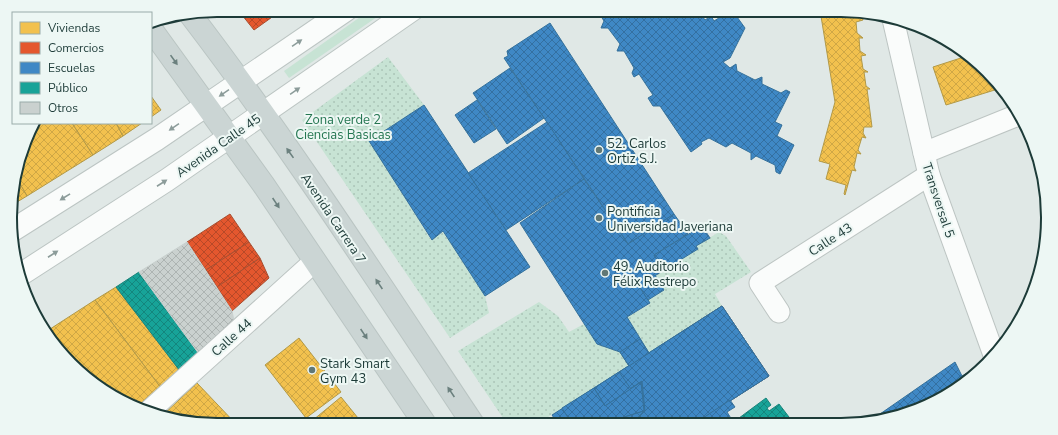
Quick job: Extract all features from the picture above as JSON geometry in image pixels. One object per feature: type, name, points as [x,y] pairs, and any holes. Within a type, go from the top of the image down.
[{"type":"main road","points":[[17,227],[157,139],[336,17]]},
{"type":"main road","name":"Avenida Calle 45","points":[[25,272],[167,180],[402,17]]},
{"type":"main road","name":"Avenida Carrera 7","points":[[194,19],[241,81],[326,203],[469,418]]},
{"type":"main road","points":[[152,30],[230,137],[421,418]]},
{"type":"street","name":"Transversal 5","points":[[894,25],[929,175],[992,349]]},
{"type":"street","points":[[924,153],[1014,117]]},
{"type":"street","name":"Calle 43","points":[[779,312],[760,283],[929,175]]},
{"type":"street","name":"Calle 44","points":[[153,407],[315,261]]},
{"type":"green space","points":[[360,17],[377,17],[289,78],[284,71]]},
{"type":"green space","name":"Zona verde 2 Ciencias Basicas","points":[[388,57],[424,105],[370,141],[431,240],[443,232],[485,296],[489,313],[450,338],[302,120]]},
{"type":"green space","points":[[719,232],[726,236],[751,272],[715,294],[722,306],[649,353],[627,317],[650,304],[648,300],[655,275],[698,249],[696,246]]},
{"type":"green space","points":[[539,302],[558,316],[569,332],[584,324],[597,344],[620,352],[629,366],[547,418],[503,418],[458,351]]},
{"type":"building: Viviendas","points":[[821,17],[863,18],[863,20],[856,22],[857,33],[863,38],[859,38],[860,51],[866,55],[861,56],[863,69],[868,72],[864,72],[866,86],[870,89],[867,89],[872,127],[864,127],[863,133],[866,138],[862,137],[858,150],[861,154],[857,153],[854,167],[856,171],[852,170],[845,195],[846,185],[826,179],[830,164],[819,161],[835,102]]},
{"type":"building: Viviendas","points":[[962,58],[995,90],[946,105],[933,67]]},
{"type":"building: Viviendas","points":[[152,97],[161,110],[152,116]]},
{"type":"building: Viviendas","points":[[40,124],[73,124],[93,155],[27,196],[20,184],[21,178],[32,141]]},
{"type":"building: Viviendas","points":[[73,124],[117,124],[123,136],[93,155]]},
{"type":"building: Viviendas","points":[[117,124],[141,124],[123,136]]},
{"type":"building: Viviendas","points":[[20,184],[27,196],[17,202]]},
{"type":"building: Viviendas","points":[[116,287],[180,371],[161,388],[95,300]]},
{"type":"building: Viviendas","points":[[95,300],[161,388],[144,404],[117,391],[95,377],[85,368],[58,340],[51,329]]},
{"type":"building: Viviendas","points":[[299,338],[341,392],[306,418],[265,365]]},
{"type":"building: Viviendas","points":[[197,383],[230,418],[204,418],[167,411]]},
{"type":"building: Viviendas","points":[[341,397],[358,418],[316,418]]},
{"type":"building: Comercios","points":[[244,17],[272,17],[254,30]]},
{"type":"building: Comercios","points":[[230,214],[249,242],[206,270],[187,242]]},
{"type":"building: Comercios","points":[[249,242],[260,258],[217,287],[206,270]]},
{"type":"building: Comercios","points":[[260,258],[269,278],[232,311],[217,287]]},
{"type":"building: Comercios","points":[[722,306],[769,376],[722,406],[660,346]]},
{"type":"building: Escuelas","points":[[601,17],[703,17],[705,20],[712,17],[714,21],[721,17],[737,17],[745,28],[730,58],[723,62],[730,68],[736,64],[737,71],[755,80],[762,77],[762,84],[781,93],[786,90],[790,92],[775,122],[782,125],[777,136],[794,145],[780,174],[776,172],[775,165],[756,156],[751,160],[751,153],[732,143],[726,147],[709,138],[701,142],[702,144],[691,152],[660,106],[653,106],[648,98],[653,95],[639,74],[634,77],[632,73],[634,68],[624,51],[617,51],[620,44],[608,28],[601,28],[604,21]]},
{"type":"building: Escuelas","name":"52. Carlos Ortiz S.J.","points":[[550,23],[674,214],[628,244],[504,58],[508,56],[507,51]]},
{"type":"building: Escuelas","points":[[510,68],[544,118],[507,144],[473,93]]},
{"type":"building: Escuelas","points":[[477,100],[496,129],[474,143],[455,115]]},
{"type":"building: Escuelas","points":[[424,105],[530,267],[485,296],[443,231],[432,240],[369,141]]},
{"type":"building: Escuelas","points":[[547,122],[584,179],[506,230],[468,173]]},
{"type":"building: Escuelas","name":"49. Auditorio Félix Restrepo","points":[[584,179],[628,244],[674,214],[688,234],[654,255],[664,270],[639,286],[650,303],[627,317],[649,353],[629,366],[620,352],[597,344],[520,223]]},
{"type":"building: Escuelas","points":[[702,226],[710,238],[696,246],[698,249],[664,270],[654,255]]},
{"type":"building: Escuelas","points":[[655,275],[664,290],[648,300],[639,286]]},
{"type":"building: Escuelas","points":[[722,306],[769,376],[703,418],[638,418],[644,411],[619,372]]},
{"type":"building: Escuelas","points":[[722,306],[769,376],[703,418],[554,418],[552,415]]},
{"type":"building: Escuelas","points":[[640,339],[649,353],[629,366],[620,352]]},
{"type":"building: Escuelas","points":[[955,362],[962,376],[968,373],[941,391],[917,403],[880,414]]},
{"type":"building: Escuelas","points":[[619,372],[631,389],[605,406],[594,388]]},
{"type":"building: Escuelas","points":[[642,381],[645,411],[638,418],[644,411],[641,382],[630,389]]},
{"type":"building: Escuelas","points":[[641,382],[644,411],[621,418],[568,418],[562,408],[594,388],[605,406]]},
{"type":"building: Escuelas","points":[[730,400],[735,407],[727,412],[731,418],[703,418]]},
{"type":"building: Escuelas","points":[[644,411],[638,418],[621,418]]},
{"type":"building: Público","points":[[139,272],[199,354],[180,371],[116,287]]},
{"type":"building: Público","points":[[766,398],[771,405],[767,408],[769,411],[779,404],[789,417],[788,418],[739,418]]},
{"type":"building: Otros","points":[[187,242],[232,311],[234,321],[199,354],[139,272]]},
{"type":"place","name":"52. Carlos Ortiz S.J.","points":[[599,150]]},
{"type":"place","name":"Pontificia Universidad Javeriana","points":[[599,218]]},
{"type":"place","name":"49. Auditorio Félix Restrepo","points":[[605,273]]},
{"type":"place","name":"Stark Smart Gym 43","points":[[312,370]]}]
